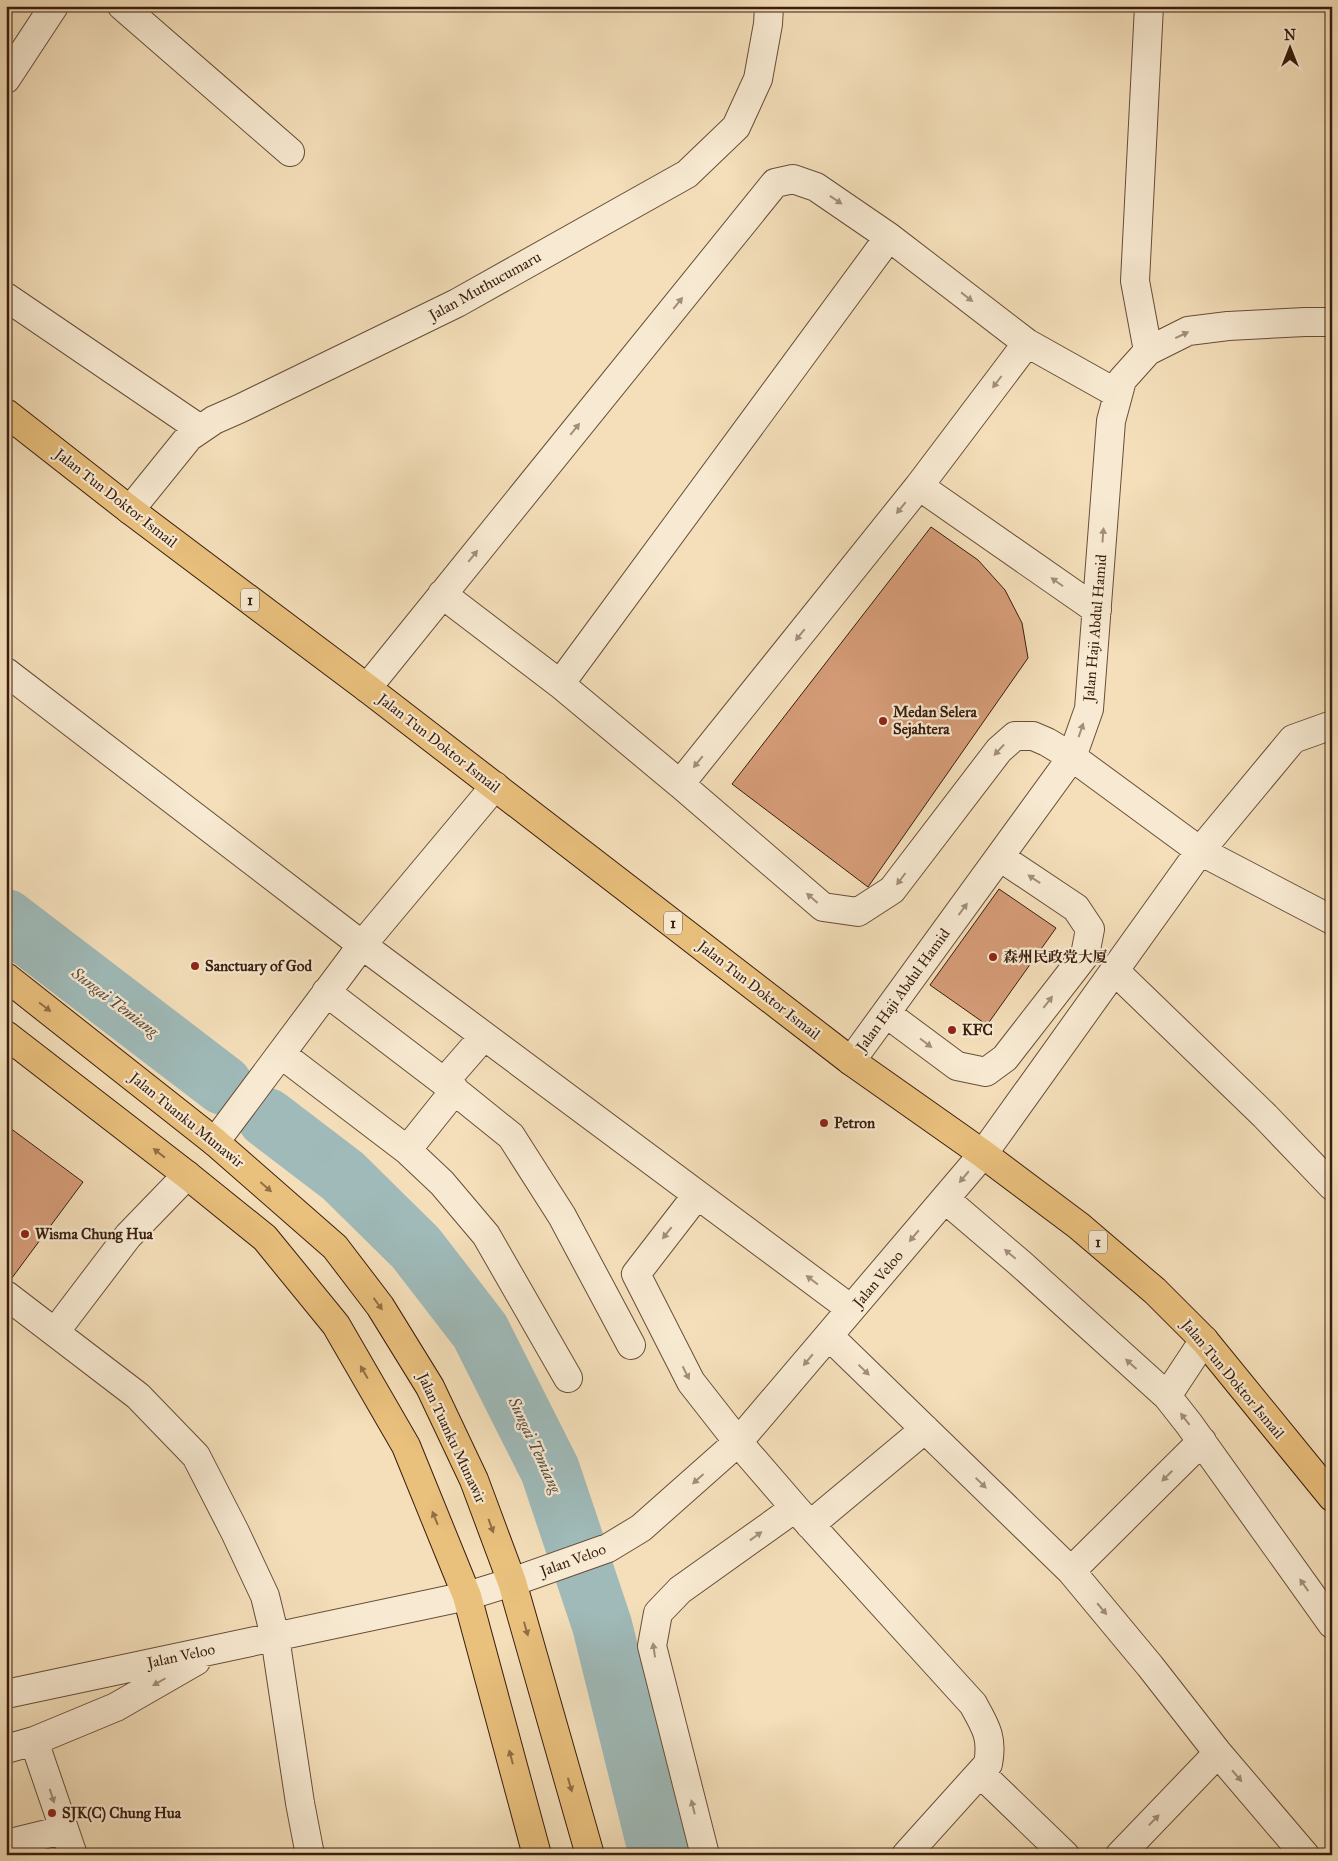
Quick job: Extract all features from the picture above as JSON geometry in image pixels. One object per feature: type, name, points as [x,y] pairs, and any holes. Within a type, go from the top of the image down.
[{"type":"main road","name":"Jalan Tun Doktor Ismail","points":[[6,413],[130,510],[367,688],[852,1061],[983,1154],[1079,1226],[1155,1291],[1204,1340],[1332,1497]]},
{"type":"main road","name":"Jalan Tuanku Munawir","points":[[6,977],[215,1142],[335,1247],[380,1306],[430,1386],[474,1480],[512,1582],[590,1855]]},
{"type":"main road","points":[[6,1035],[188,1175],[265,1238],[336,1325],[406,1446],[466,1596],[537,1855]]},
{"type":"street","points":[[6,79],[54,6]]},
{"type":"street","points":[[122,6],[290,152]]},
{"type":"street","name":"Jalan Muthucumaru","points":[[130,510],[189,437],[214,420],[457,303],[687,174],[736,127],[758,79],[768,24],[769,6]]},
{"type":"street","points":[[1148,351],[1135,281],[1149,6]]},
{"type":"street","points":[[367,688],[775,183],[793,180],[816,187],[889,236],[1027,343],[1118,394]]},
{"type":"street","points":[[560,684],[889,236]]},
{"type":"street","points":[[6,297],[200,429]]},
{"type":"street","name":"Jalan Haji Abdul Hamid","points":[[852,1061],[1072,757],[1089,709],[1111,421],[1122,380],[1148,351],[1188,331],[1228,326],[1332,322]]},
{"type":"street","points":[[680,784],[919,486],[1027,343]]},
{"type":"street","points":[[919,486],[1097,610]]},
{"type":"street","points":[[442,594],[560,684],[823,907],[858,912],[892,890],[999,750],[1015,736],[1034,736],[1072,757],[1200,851],[1332,920]]},
{"type":"street","points":[[6,672],[362,945],[852,1309]]},
{"type":"street","name":"Jalan Veloo","points":[[6,1694],[466,1596],[608,1548],[641,1528],[738,1442],[983,1154],[1200,851],[1293,739],[1332,725]]},
{"type":"street","points":[[215,1142],[362,945],[495,786]]},
{"type":"street","points":[[887,1014],[957,1066],[986,1072],[1005,1058],[1085,955],[1090,929],[1076,908],[1000,857]]},
{"type":"street","points":[[1114,971],[1265,1116],[1332,1186]]},
{"type":"street","points":[[326,992],[450,1086],[511,1136],[562,1216],[631,1345]]},
{"type":"street","points":[[407,1150],[484,1036]]},
{"type":"street","points":[[281,1054],[407,1150],[442,1182],[486,1235],[568,1378]]},
{"type":"street","points":[[55,1332],[128,1236],[188,1175]]},
{"type":"street","points":[[697,1195],[636,1274],[691,1382],[738,1442],[802,1516],[973,1704],[984,1723],[991,1747],[988,1764],[906,1855]]},
{"type":"street","points":[[945,1199],[1021,1264],[1167,1396],[1202,1441],[1332,1624]]},
{"type":"street","points":[[6,1295],[138,1396],[196,1456],[236,1532],[265,1596],[275,1637],[300,1803],[310,1855]]},
{"type":"street","points":[[829,1336],[1071,1571],[1150,1666],[1218,1753],[1306,1855]]},
{"type":"street","points":[[1167,1396],[1204,1340]]},
{"type":"street","points":[[705,1855],[652,1646],[658,1612],[680,1590],[802,1516],[925,1429]]},
{"type":"street","points":[[1071,1571],[1202,1441]]},
{"type":"street","points":[[6,1749],[34,1741],[116,1707],[217,1649]]},
{"type":"street","points":[[6,1844],[68,1842],[34,1741]]},
{"type":"street","points":[[1120,1855],[1218,1753]]},
{"type":"street","points":[[980,1773],[1065,1855]]},
{"type":"building","name":"Medan Selera Sejahtera","points":[[931,527],[978,560],[1005,590],[1022,623],[1028,658],[868,887],[732,784]]},
{"type":"building","name":"森州民政党大厦","points":[[999,889],[1056,928],[987,1025],[930,985]]},
{"type":"building","name":"Wisma Chung Hua","points":[[6,1125],[83,1182],[6,1286]]},
{"type":"waterway","name":"Sungai Temiang","points":[[6,919],[223,1085]]},
{"type":"waterway","name":"Sungai Temiang","points":[[267,1118],[343,1176],[416,1248],[480,1331],[550,1470],[602,1625],[659,1855]]},
{"type":"place","name":"Medan Selera Sejahtera","points":[[883,721]]},
{"type":"place","name":"森州民政党大厦","points":[[993,957]]},
{"type":"place","name":"Sanctuary of God","points":[[195,966]]},
{"type":"place","name":"KFC","points":[[952,1030]]},
{"type":"place","name":"Petron","points":[[824,1123]]},
{"type":"place","name":"Wisma Chung Hua","points":[[25,1234]]},
{"type":"place","name":"SJK(C) Chung Hua","points":[[52,1813]]}]
